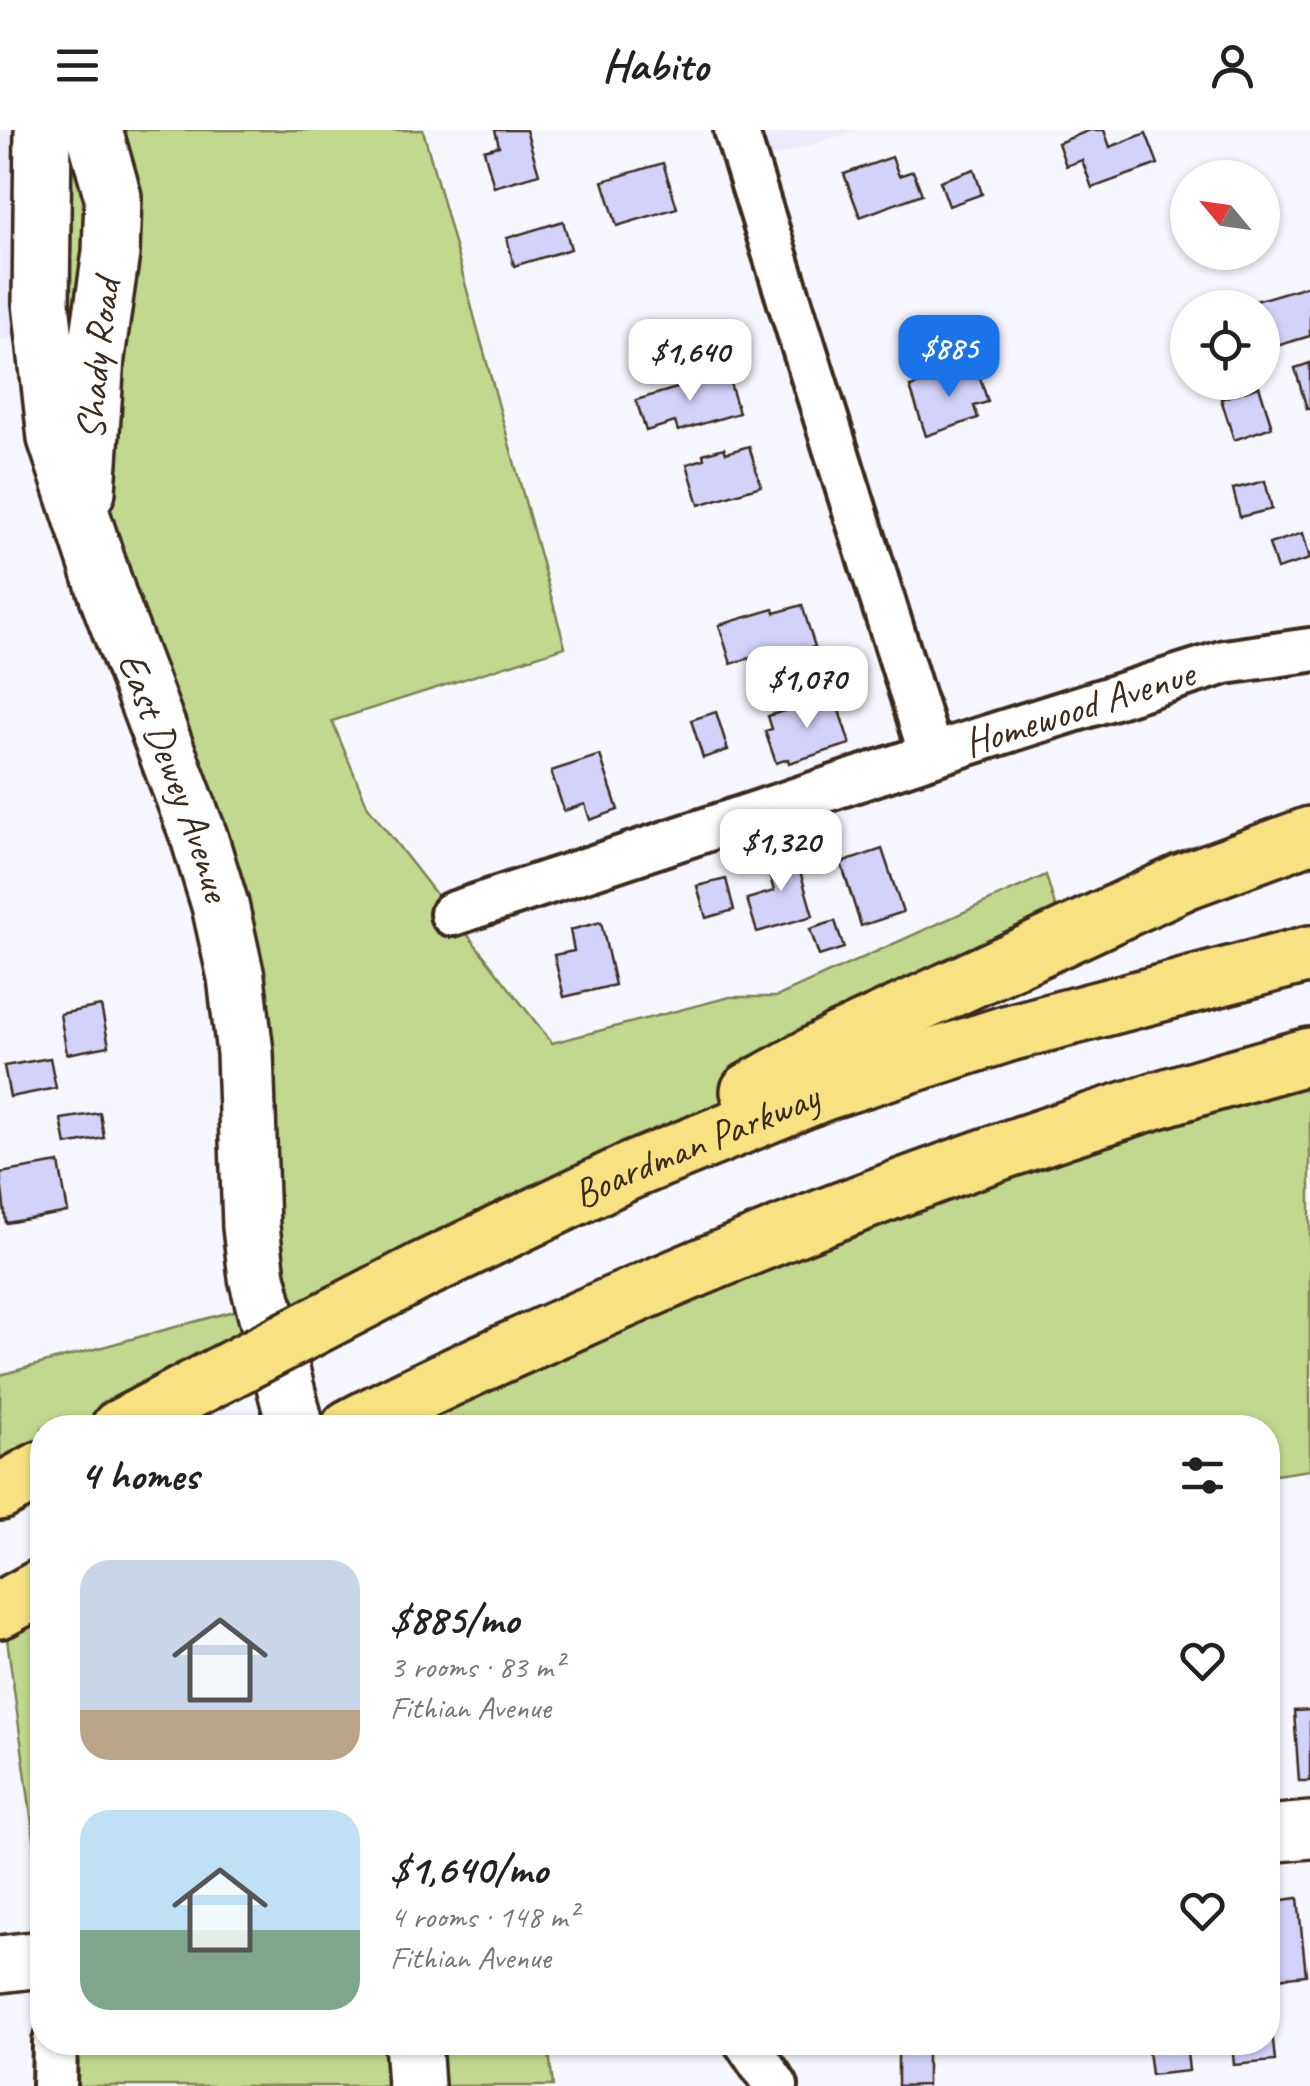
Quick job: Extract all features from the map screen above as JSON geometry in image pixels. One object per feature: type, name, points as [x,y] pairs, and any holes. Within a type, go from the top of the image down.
[{"type":"highway","points":[[490,1236],[836,1042],[1185,882],[1310,835]]},
{"type":"highway","name":"Boardman Parkway","points":[[144,1415],[490,1236],[630,1171],[824,1092],[1009,1032],[1310,954]]},
{"type":"highway","points":[[373,1415],[433,1384],[756,1242],[1062,1130],[1310,1056]]},
{"type":"highway","points":[[0,1492],[30,1476]]},
{"type":"highway","points":[[0,1610],[30,1594]]},
{"type":"street","name":"East Dewey Avenue","points":[[43,130],[41,303],[56,438],[110,602],[199,837],[220,905],[236,977],[245,1054],[251,1227],[257,1277],[293,1415]]},
{"type":"street","name":"Shady Road","points":[[86,524],[92,405],[108,294],[113,197],[94,130]]},
{"type":"street","points":[[736,130],[931,755]]},
{"type":"street","name":"Homewood Avenue","points":[[452,914],[1225,662],[1310,650]]},
{"type":"street","points":[[1280,1833],[1310,1830]]},
{"type":"street","points":[[0,1964],[30,1960]]},
{"type":"street","points":[[54,2086],[55,2055]]},
{"type":"street","points":[[414,2055],[416,2086]]},
{"type":"street","points":[[755,2055],[776,2086]]},
{"type":"shaded area","points":[[0,130],[43,130],[43,329],[0,340]]},
{"type":"shaded area","points":[[736,130],[856,130],[747,166]]},
{"type":"green space","points":[[43,130],[423,130],[565,647],[332,721],[368,807],[552,1043],[730,997],[776,997],[1046,875],[1064,937],[142,1415],[30,1415],[30,1476],[0,1492],[0,1375],[263,1303],[245,1053],[110,602]]},
{"type":"green space","points":[[1310,1056],[1310,1470],[1280,1474],[1280,1415],[383,1415]]},
{"type":"green space","points":[[30,1594],[30,1808],[3,1609]]},
{"type":"green space","points":[[55,2055],[549,2055],[553,2086],[54,2086]]},
{"type":"building","points":[[495,130],[526,130],[539,174],[494,187],[484,150],[499,146]]},
{"type":"building","points":[[1090,130],[1104,130],[1110,147],[1146,133],[1158,164],[1092,188],[1082,160],[1066,166],[1058,143]]},
{"type":"building","points":[[892,157],[899,176],[913,171],[922,194],[860,217],[844,174]]},
{"type":"building","points":[[663,163],[677,208],[617,226],[603,181]]},
{"type":"building","points":[[974,169],[982,194],[949,206],[940,181]]},
{"type":"building","points":[[563,221],[571,249],[514,266],[507,238]]},
{"type":"building","points":[[1310,285],[1310,336],[1280,345],[1280,294]]},
{"type":"building","points":[[1310,363],[1310,409],[1307,409],[1295,368]]},
{"type":"building","points":[[976,366],[988,402],[974,406],[978,418],[926,436],[910,387]]},
{"type":"building","points":[[727,373],[739,413],[678,431],[675,422],[646,431],[636,400]]},
{"type":"building","points":[[1221,400],[1263,400],[1272,427],[1234,440]]},
{"type":"building","points":[[749,446],[761,486],[699,505],[687,464],[704,459],[703,454]]},
{"type":"building","points":[[1265,481],[1272,509],[1240,517],[1233,489]]},
{"type":"building","points":[[1303,533],[1310,559],[1277,569],[1269,544]]},
{"type":"building","points":[[802,605],[815,647],[806,649],[807,654],[754,670],[750,658],[731,664],[719,625]]},
{"type":"building","points":[[834,695],[850,744],[789,763],[788,759],[776,763],[765,731],[772,729],[768,716]]},
{"type":"building","points":[[716,712],[728,750],[703,758],[691,720]]},
{"type":"building","points":[[600,755],[618,810],[590,820],[585,804],[564,811],[551,771]]},
{"type":"building","points":[[793,847],[813,916],[757,932],[747,899],[774,891],[764,856]]},
{"type":"building","points":[[882,849],[903,912],[861,926],[841,863]]},
{"type":"building","points":[[726,879],[734,910],[706,918],[697,886]]},
{"type":"building","points":[[835,921],[844,948],[819,956],[810,929]]},
{"type":"building","points":[[601,922],[615,985],[564,997],[554,955],[574,951],[570,930]]},
{"type":"building","points":[[101,1006],[109,1046],[67,1054],[60,1014]]},
{"type":"building","points":[[50,1058],[56,1088],[10,1097],[4,1066]]},
{"type":"building","points":[[100,1113],[104,1138],[66,1145],[61,1119]]},
{"type":"building","points":[[59,1163],[68,1212],[6,1223],[0,1173]]},
{"type":"building","points":[[1310,1710],[1310,1781],[1299,1781],[1294,1711]]},
{"type":"building","points":[[1298,1898],[1306,1975],[1280,1978],[1280,1900]]},
{"type":"building","points":[[898,2055],[927,2055],[927,2085],[898,2086]]},
{"type":"building","points":[[1149,2055],[1187,2055],[1189,2071],[1151,2075]]},
{"type":"building","points":[[1233,2055],[1274,2055],[1275,2061],[1234,2065]]}]
